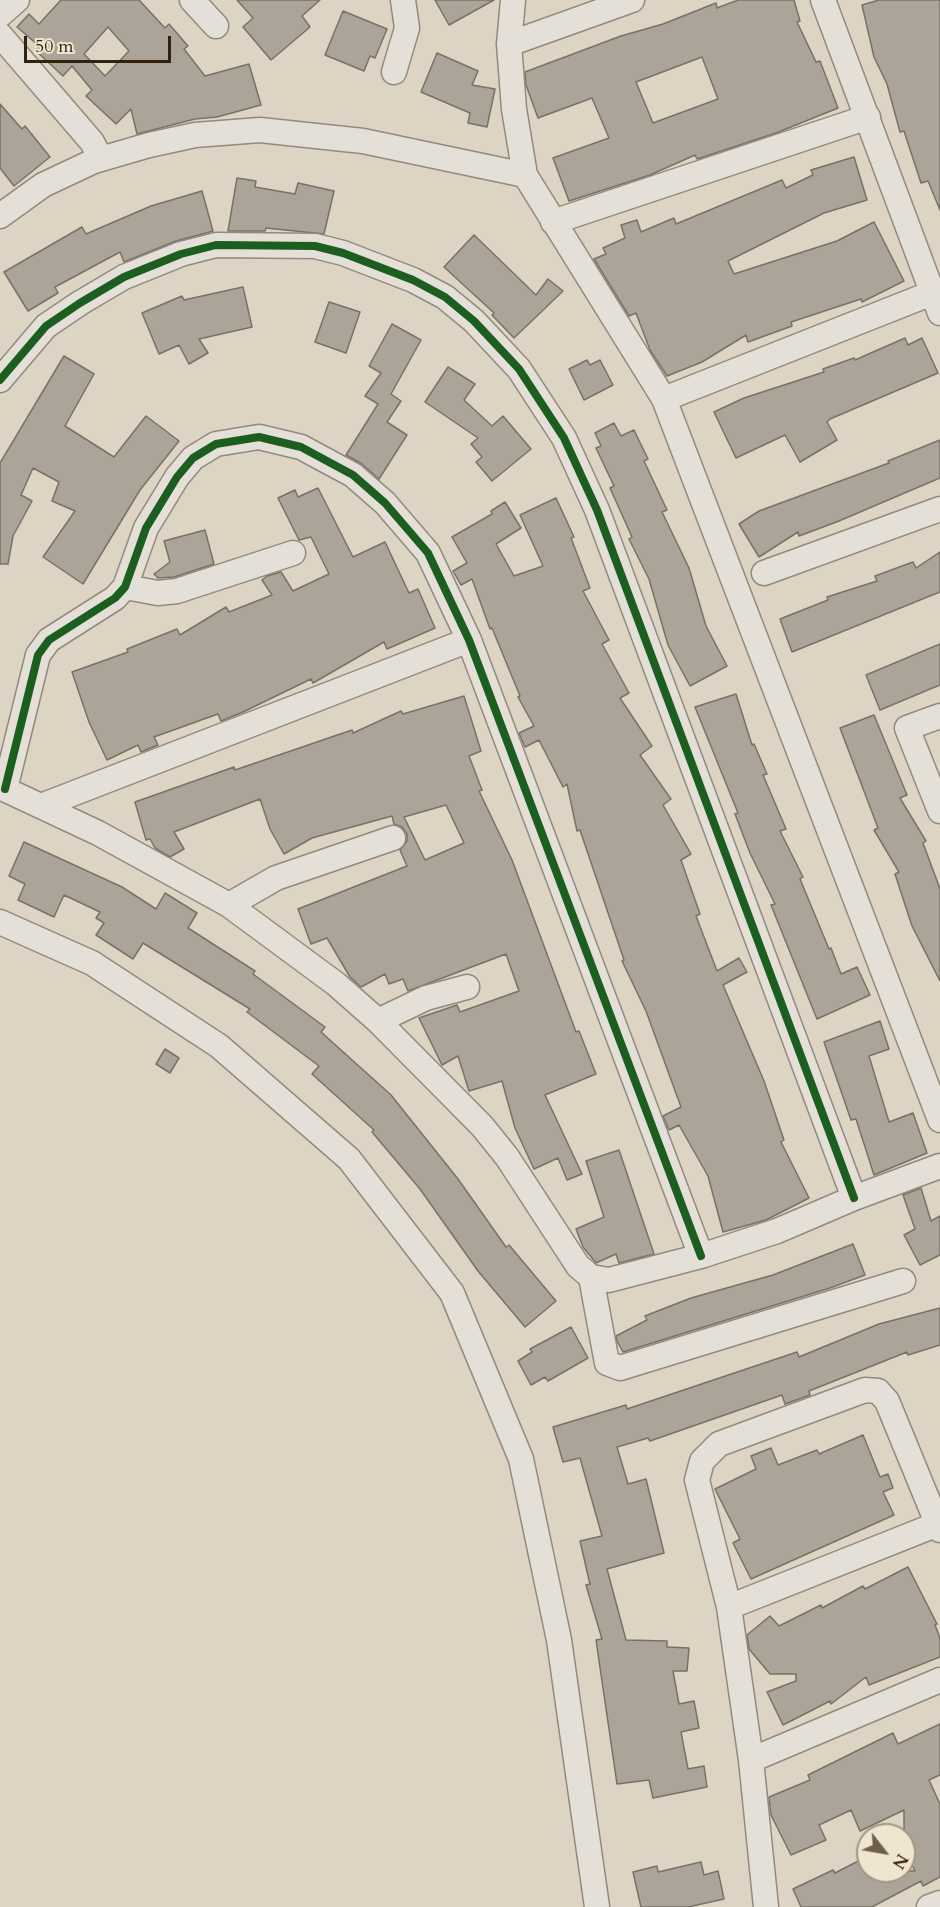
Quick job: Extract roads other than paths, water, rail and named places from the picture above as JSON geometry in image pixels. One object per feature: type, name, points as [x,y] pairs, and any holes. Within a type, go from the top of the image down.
[{"type":"street","points":[[0,15],[17,0]]},
{"type":"street","points":[[192,0],[216,26]]},
{"type":"street","points":[[394,72],[406,28],[403,0]]},
{"type":"street","points":[[513,0],[509,44],[514,110],[525,175],[664,399],[940,1119]]},
{"type":"street","points":[[509,44],[632,0]]},
{"type":"street","points":[[664,399],[936,303],[823,0]]},
{"type":"street","points":[[0,35],[92,142],[101,159]]},
{"type":"street","points":[[553,222],[868,117]]},
{"type":"street","points":[[0,216],[43,185],[101,159],[195,135],[260,130],[363,141],[525,175]]},
{"type":"street","points":[[0,380],[46,326],[80,303],[124,277],[181,254],[216,245],[315,246],[343,253],[413,280],[445,297],[474,321],[519,369],[551,418],[564,438],[597,510],[854,1198]]},
{"type":"street","points":[[701,1256],[469,640],[428,553],[385,503],[353,475],[301,447],[259,437],[216,444],[193,458],[177,477],[154,512],[125,587],[115,598],[49,640],[38,655],[3,788],[98,833],[229,905],[336,984],[378,1021],[482,1126],[507,1157],[578,1266],[591,1277],[609,1280],[701,1256],[777,1231],[854,1198],[940,1166]]},
{"type":"street","points":[[764,573],[940,509]]},
{"type":"street","points":[[125,587],[158,594],[177,591],[293,553]]},
{"type":"street","points":[[41,806],[469,640]]},
{"type":"street","points":[[940,716],[907,728],[940,811]]},
{"type":"street","points":[[229,905],[276,878],[393,838]]},
{"type":"street","points":[[0,922],[92,963],[219,1046],[349,1159],[452,1293],[521,1459],[559,1640],[597,1907]]},
{"type":"street","points":[[378,1021],[426,998],[467,987]]},
{"type":"street","points":[[591,1277],[607,1363],[620,1368],[903,1281]]},
{"type":"street","points":[[729,1607],[939,1527],[887,1401],[878,1391],[865,1390],[719,1444],[702,1461],[697,1480],[729,1607],[751,1760],[766,1907]]},
{"type":"street","points":[[751,1760],[940,1680]]},
{"type":"street","points":[[929,1907],[940,1903]]}]
